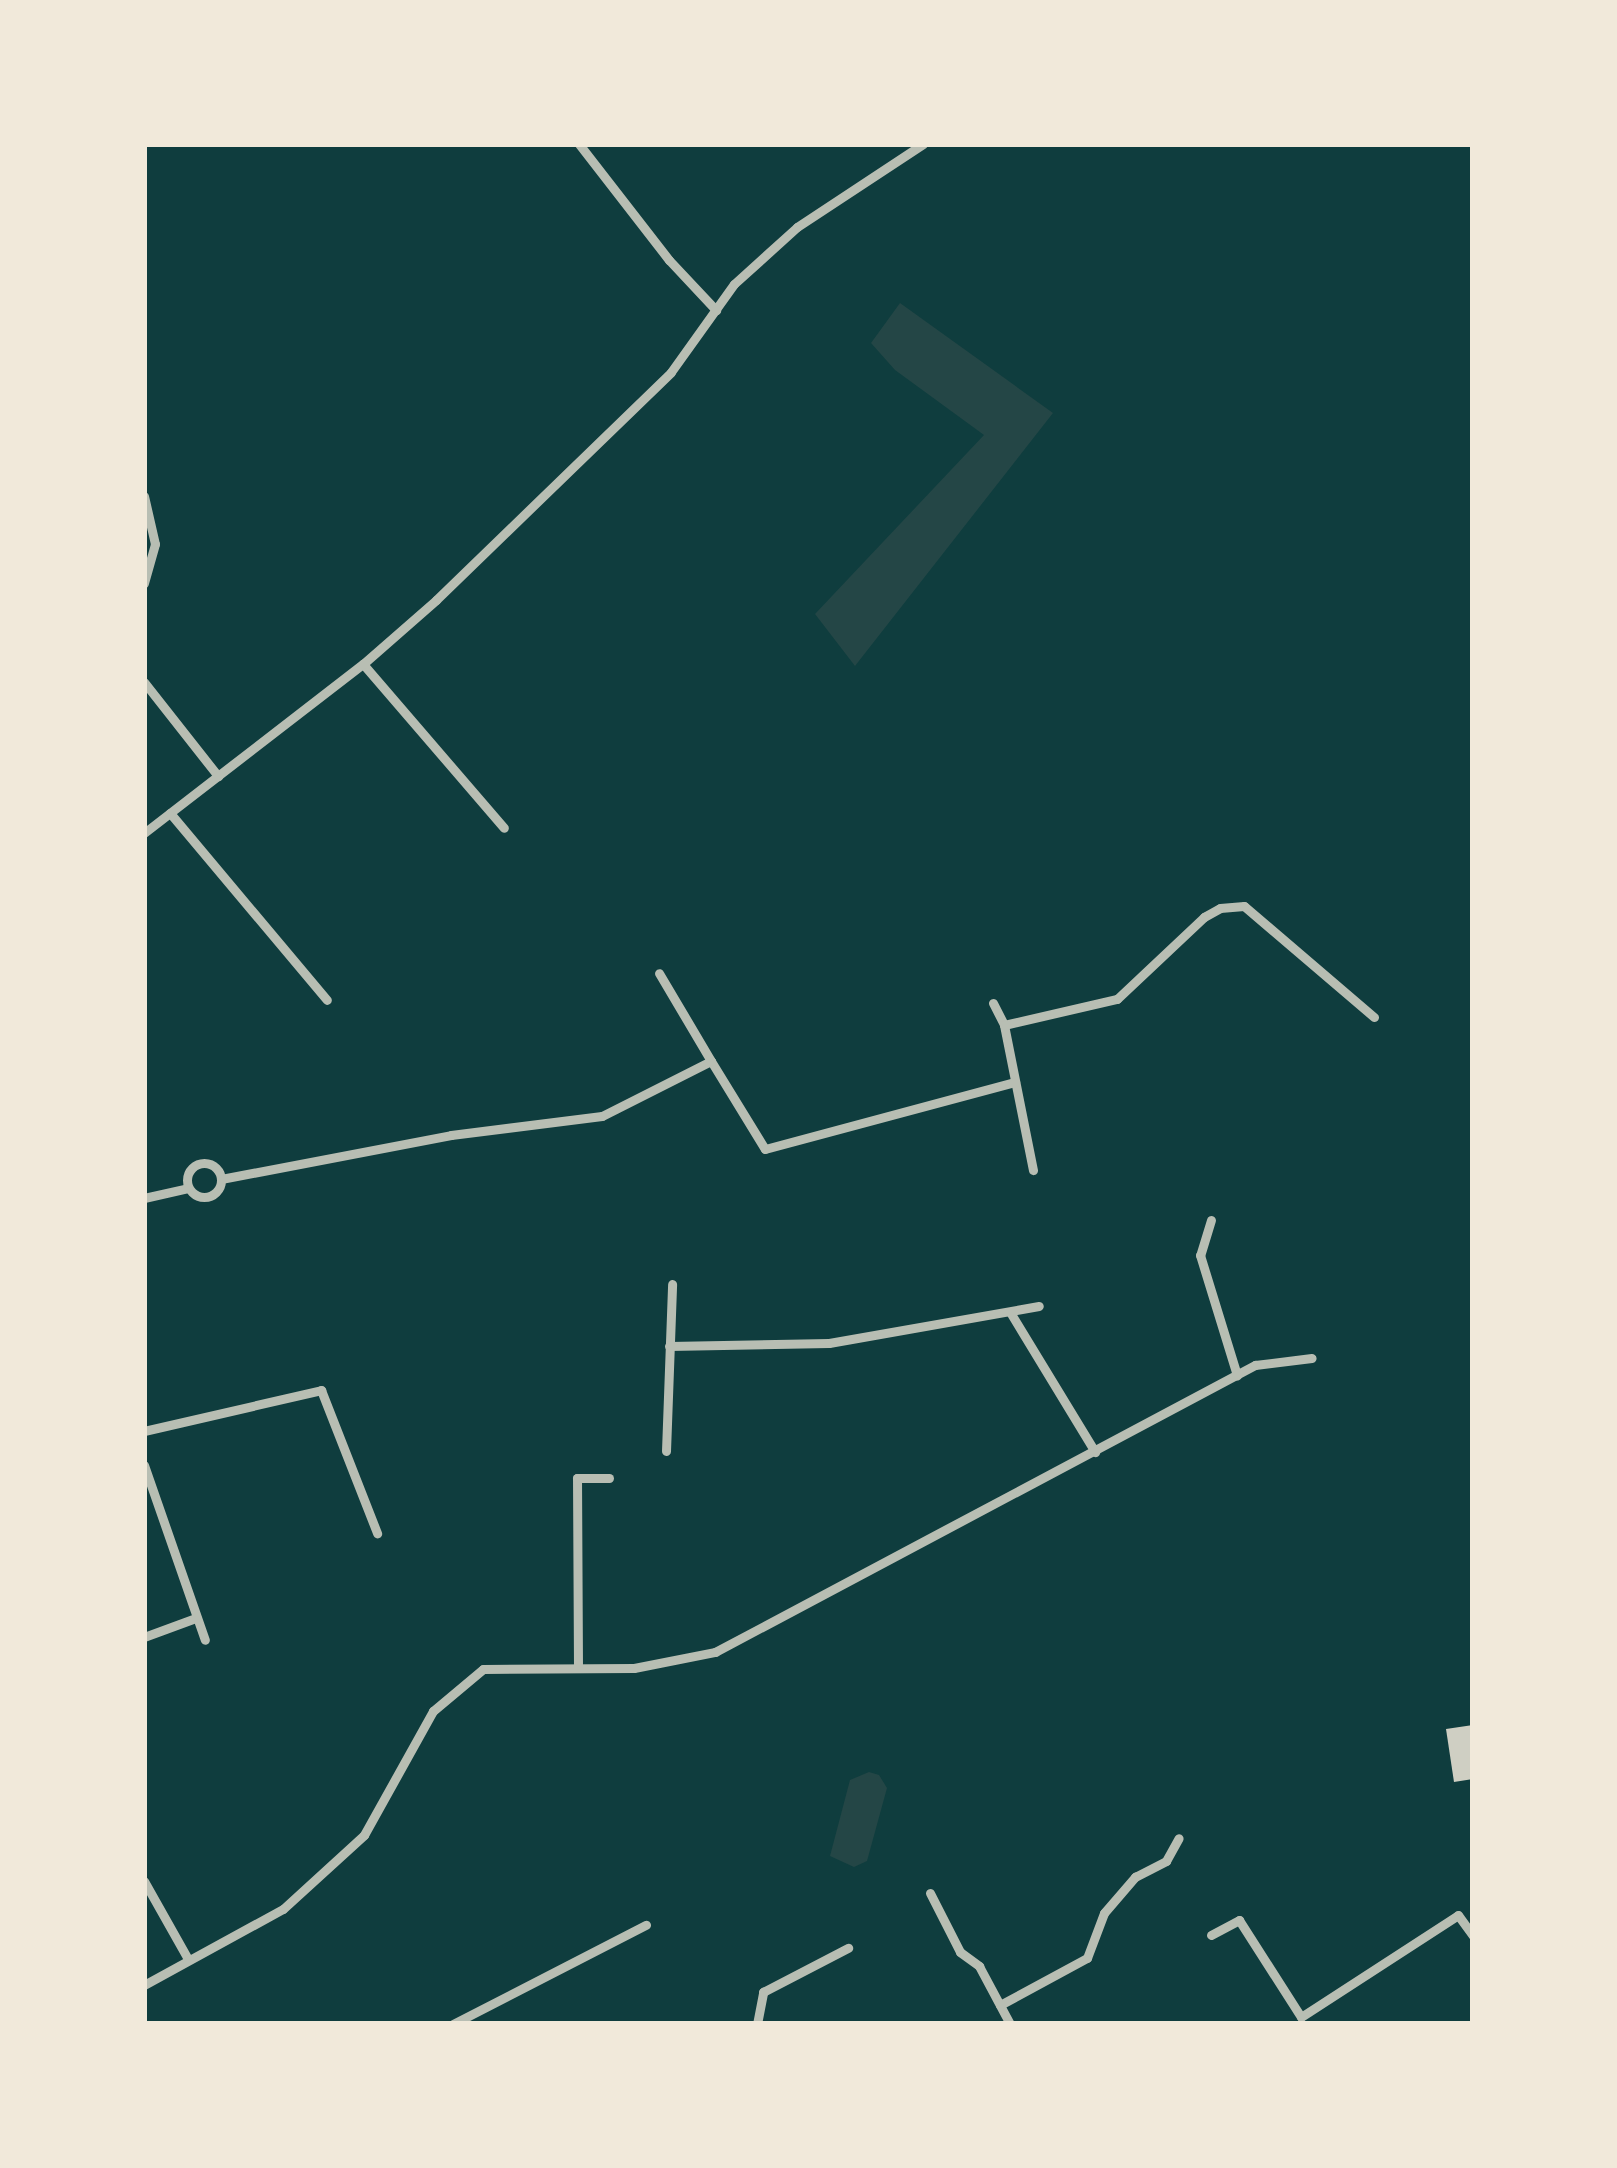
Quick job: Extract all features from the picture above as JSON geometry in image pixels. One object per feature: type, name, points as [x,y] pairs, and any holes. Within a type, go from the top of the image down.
[{"type":"street","points":[[144,833],[363,664],[671,372],[734,284],[796,227],[922,144]]},
{"type":"street","points":[[582,145],[669,260],[716,310]]},
{"type":"street","points":[[144,496],[155,544],[144,583]]},
{"type":"street","points":[[363,664],[504,828]]},
{"type":"street","points":[[144,682],[218,776]]},
{"type":"street","points":[[170,813],[327,1000]]},
{"type":"street","points":[[1004,1024],[1117,999],[1204,917],[1220,908],[1244,906],[1374,1017]]},
{"type":"street","points":[[659,973],[765,1149],[1016,1082]]},
{"type":"street","points":[[993,1003],[1004,1024],[1033,1171]]},
{"type":"street","points":[[144,1198],[188,1188],[208,1197],[220,1179],[451,1135],[602,1116],[711,1061]]},
{"type":"street","points":[[188,1188],[187,1177],[196,1165],[212,1165],[220,1179]]},
{"type":"street","points":[[1211,1220],[1200,1255],[1237,1375]]},
{"type":"street","points":[[666,1451],[672,1283]]},
{"type":"street","points":[[669,1346],[829,1343],[1039,1306]]},
{"type":"street","points":[[1010,1312],[1095,1451]]},
{"type":"street","points":[[144,1984],[284,1909],[364,1835],[433,1711],[483,1669],[634,1668],[715,1652],[1255,1365],[1312,1358]]},
{"type":"street","points":[[144,1432],[321,1390],[377,1533]]},
{"type":"street","points":[[144,1465],[205,1640]]},
{"type":"street","points":[[578,1667],[577,1478],[609,1478]]},
{"type":"street","points":[[144,1637],[196,1618]]},
{"type":"street","points":[[1000,2005],[1087,1958],[1104,1913],[1135,1877],[1166,1861],[1179,1838]]},
{"type":"street","points":[[144,1881],[188,1959]]},
{"type":"street","points":[[930,1893],[960,1952],[979,1966],[1010,2024]]},
{"type":"street","points":[[1211,1935],[1239,1920],[1301,2017],[1458,1915],[1473,1936]]},
{"type":"street","points":[[454,2024],[646,1924]]},
{"type":"street","points":[[757,2024],[763,1992],[848,1948]]},
{"type":"shaded area","points":[[900,303],[1053,413],[855,666],[815,614],[984,435],[895,370],[871,343]]},
{"type":"shaded area","points":[[869,1772],[879,1775],[887,1788],[867,1861],[854,1867],[830,1856],[850,1780]]},
{"type":"building","points":[[1473,1725],[1473,1779],[1454,1782],[1446,1729]]}]
